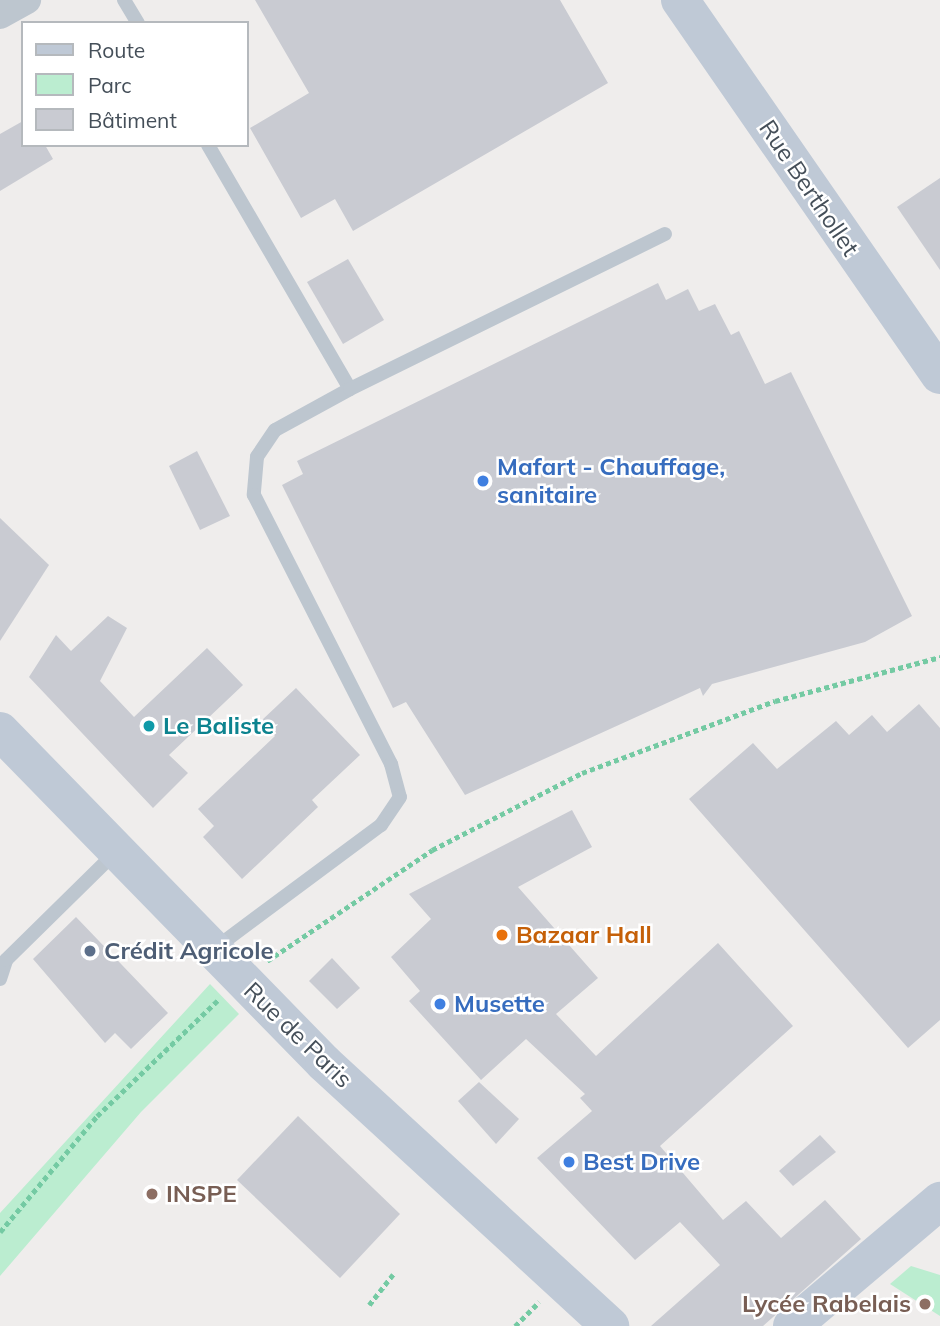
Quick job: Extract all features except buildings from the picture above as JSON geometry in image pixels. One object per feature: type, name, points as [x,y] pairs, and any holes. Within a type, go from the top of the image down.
[{"type":"main road","name":"Rue Berthollet","points":[[680,0],[940,375]]},
{"type":"main road","name":"Rue de Paris","points":[[0,732],[242,980],[610,1326]]},
{"type":"main road","points":[[792,1326],[940,1201]]},
{"type":"street","points":[[0,16],[27,0]]},
{"type":"lane","points":[[124,0],[137,21]]},
{"type":"lane","points":[[209,147],[350,389]]},
{"type":"lane","points":[[213,950],[381,825],[400,797],[391,764],[254,495],[257,457],[275,430],[350,389],[665,234]]},
{"type":"lane","points":[[0,979],[6,960],[117,851]]},
{"type":"path","points":[[0,1232],[96,1116],[242,980],[432,850],[548,789],[775,701],[940,657]]},
{"type":"path","points":[[369,1305],[393,1274]]},
{"type":"path","points":[[515,1326],[538,1303]]},
{"type":"green space","points":[[210,984],[239,1014],[141,1112],[0,1276],[0,1213]]},
{"type":"green space","name":"Lycée Rabelais","points":[[911,1266],[940,1275],[940,1316],[890,1284]]},
{"type":"place","name":"Mafart - Chauffage, sanitaire","points":[[483,481]]},
{"type":"place","name":"Le Baliste","points":[[149,726]]},
{"type":"place","name":"Bazaar Hall","points":[[502,935]]},
{"type":"place","name":"Crédit Agricole","points":[[90,951]]},
{"type":"place","name":"Musette","points":[[440,1004]]},
{"type":"place","name":"Best Drive","points":[[569,1162]]},
{"type":"place","name":"INSPE","points":[[152,1194]]},
{"type":"place","name":"Lycée Rabelais","points":[[925,1304]]}]
